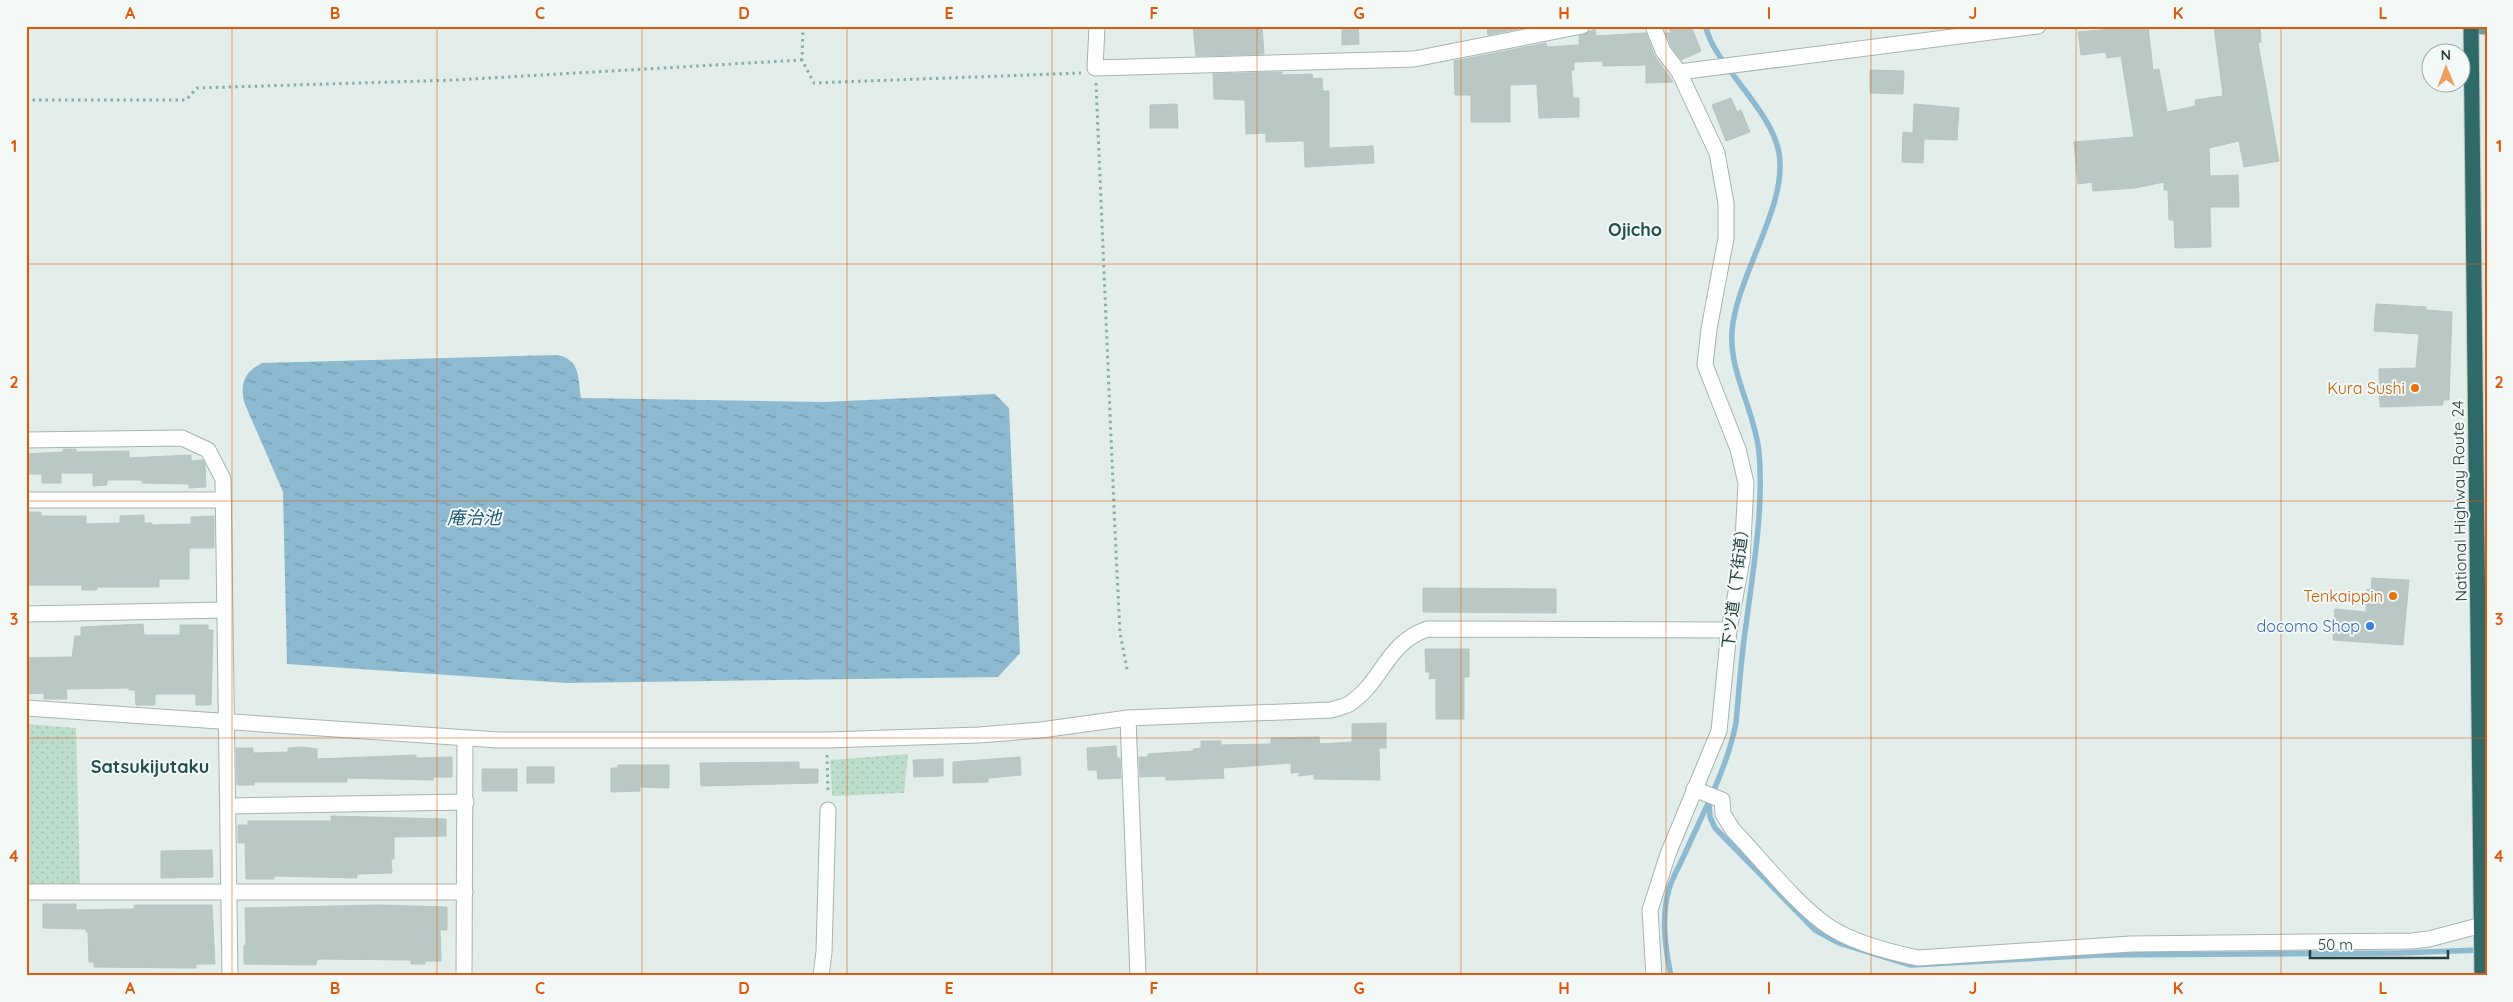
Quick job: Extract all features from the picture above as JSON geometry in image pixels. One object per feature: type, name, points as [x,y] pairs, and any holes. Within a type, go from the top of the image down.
[{"type":"highway","name":"National Highway Route 24","points":[[2471,26],[2484,969]]},
{"type":"main road","points":[[2475,26],[2487,28]]},
{"type":"street","points":[[1097,26],[1095,68],[1414,59],[1582,26]]},
{"type":"street","name":"下ツ道（下街道）","points":[[1653,26],[1664,51],[1679,72],[1717,153],[1726,203],[1726,238],[1709,328],[1705,365],[1738,449],[1746,484],[1742,560],[1728,630],[1719,730],[1668,854],[1650,910],[1654,976]]},
{"type":"street","points":[[1679,72],[2038,26]]},
{"type":"street","points":[[26,440],[182,438],[208,450],[223,479],[230,976]]},
{"type":"street","points":[[26,500],[223,500]]},
{"type":"street","points":[[26,614],[225,610]]},
{"type":"street","points":[[26,708],[465,739],[827,740],[1009,733],[1128,718],[1331,710],[1349,704],[1364,692],[1399,644],[1411,634],[1427,629],[1728,630]]},
{"type":"street","points":[[1128,718],[1138,976]]},
{"type":"street","points":[[464,976],[465,739]]},
{"type":"street","points":[[1694,789],[1722,800],[1726,821],[1812,913],[1847,936],[1901,955],[1918,958],[2131,944],[2412,941],[2429,939],[2482,924]]},
{"type":"street","points":[[228,806],[466,802]]},
{"type":"street","points":[[821,976],[824,952],[828,810]]},
{"type":"street","points":[[26,892],[465,892]]},
{"type":"path","points":[[803,26],[802,60],[814,83],[1082,73],[1095,68],[1120,633],[1127,669]]},
{"type":"path","points":[[26,100],[186,100],[197,88],[456,80],[802,60]]},
{"type":"path","points":[[827,740],[828,810]]},
{"type":"green space","points":[[26,724],[76,728],[80,884],[26,884]]},
{"type":"green space","points":[[908,754],[904,793],[832,796],[830,760]]},
{"type":"water","name":"庵治池","points":[[557,355],[565,357],[570,361],[577,371],[581,398],[824,402],[995,394],[1009,408],[1020,653],[998,677],[567,683],[287,664],[283,492],[244,402],[243,383],[251,370],[262,363]]},
{"type":"building","points":[[1193,26],[1262,26],[1264,54],[1196,56]]},
{"type":"building","points":[[1342,26],[1358,26],[1359,44],[1342,45]]},
{"type":"building","points":[[1487,26],[1532,26],[1488,35]]},
{"type":"building","points":[[1668,26],[1691,26],[1701,51],[1681,60],[1671,46],[1666,33],[1671,33]]},
{"type":"building","points":[[2148,26],[2153,70],[2159,69],[2167,112],[2196,106],[2195,100],[2223,96],[2214,26],[2260,26],[2261,42],[2258,43],[2279,161],[2244,167],[2239,141],[2209,148],[2210,176],[2238,175],[2239,207],[2210,207],[2211,247],[2175,248],[2174,220],[2169,220],[2168,190],[2164,190],[2164,182],[2135,188],[2093,191],[2092,182],[2078,184],[2074,142],[2134,137],[2121,56],[2107,58],[2106,52],[2081,55],[2078,32]]},
{"type":"building","points":[[1595,29],[1596,36],[1646,33],[1654,55],[1673,82],[1646,83],[1646,65],[1603,66],[1603,61],[1574,62],[1574,70],[1571,70],[1573,98],[1579,98],[1579,117],[1539,118],[1537,84],[1510,85],[1510,122],[1471,122],[1471,95],[1455,95],[1454,61],[1546,43],[1547,47],[1579,45],[1579,36]]},
{"type":"building","points":[[1870,70],[1904,71],[1903,94],[1870,93]]},
{"type":"building","points":[[1282,72],[1282,75],[1312,74],[1313,79],[1322,78],[1323,91],[1329,91],[1329,148],[1373,146],[1374,163],[1305,167],[1304,141],[1266,142],[1266,133],[1246,134],[1245,100],[1214,99],[1213,74]]},
{"type":"building","points":[[1731,98],[1737,112],[1741,110],[1750,132],[1726,141],[1712,105]]},
{"type":"building","points":[[1177,104],[1178,128],[1150,128],[1150,105]]},
{"type":"building","points":[[1914,104],[1959,108],[1957,140],[1924,139],[1923,163],[1902,162],[1903,132],[1913,133]]},
{"type":"building","points":[[2376,304],[2426,307],[2426,310],[2452,312],[2449,400],[2443,400],[2443,405],[2380,407],[2379,369],[2416,368],[2419,334],[2374,331]]},
{"type":"building","points":[[63,449],[76,449],[77,452],[129,451],[129,458],[191,455],[191,461],[203,460],[206,487],[189,488],[189,484],[142,483],[142,480],[107,480],[107,485],[93,486],[93,473],[61,473],[61,483],[42,483],[42,474],[26,474],[26,454],[63,452]]},
{"type":"building","points":[[26,512],[41,512],[41,516],[86,516],[86,524],[120,523],[120,516],[144,515],[144,523],[152,523],[152,525],[191,524],[191,517],[214,516],[214,548],[189,548],[189,579],[159,579],[159,587],[97,587],[97,590],[82,590],[82,585],[26,585]]},
{"type":"building","points":[[2372,578],[2409,580],[2403,645],[2333,640],[2335,609],[2366,612],[2367,589],[2371,590]]},
{"type":"building","points":[[1423,588],[1556,589],[1556,613],[1423,612]]},
{"type":"building","points":[[143,624],[144,635],[180,635],[180,625],[208,625],[208,630],[213,630],[211,705],[196,705],[196,694],[155,694],[155,705],[136,705],[135,690],[129,690],[129,688],[66,689],[67,699],[44,699],[44,693],[26,694],[26,658],[72,657],[75,636],[81,636],[81,627]]},
{"type":"building","points":[[1425,649],[1469,649],[1469,677],[1464,677],[1464,719],[1436,719],[1436,678],[1429,679],[1430,672],[1426,672]]},
{"type":"building","points":[[1386,723],[1386,748],[1379,748],[1380,780],[1314,779],[1314,774],[1299,776],[1299,772],[1291,773],[1291,763],[1223,768],[1224,778],[1166,780],[1166,776],[1140,777],[1139,757],[1148,757],[1148,754],[1193,751],[1193,749],[1201,748],[1201,741],[1221,741],[1221,745],[1271,744],[1271,738],[1319,737],[1320,744],[1352,742],[1352,724]]},
{"type":"building","points":[[1116,746],[1117,758],[1120,758],[1121,778],[1098,779],[1097,770],[1088,770],[1087,748]]},
{"type":"building","points":[[236,748],[253,748],[253,753],[288,752],[288,748],[317,749],[317,759],[416,755],[416,758],[452,757],[452,777],[433,777],[433,780],[347,778],[347,782],[254,782],[254,785],[237,785]]},
{"type":"building","points":[[1020,757],[1021,775],[988,778],[988,782],[953,783],[953,762]]},
{"type":"building","points":[[943,759],[943,776],[914,777],[913,760]]},
{"type":"building","points":[[799,762],[799,769],[818,769],[818,783],[701,786],[700,763]]},
{"type":"building","points":[[618,765],[669,765],[669,788],[640,787],[640,791],[611,792],[611,768],[618,768]]},
{"type":"building","points":[[527,767],[554,767],[554,783],[527,783]]},
{"type":"building","points":[[482,769],[517,769],[517,791],[482,791]]},
{"type":"building","points":[[331,816],[446,819],[446,836],[394,837],[394,859],[391,859],[392,873],[357,874],[357,878],[274,876],[274,879],[246,879],[245,843],[238,843],[238,825],[248,825],[248,821],[331,821]]},
{"type":"building","points":[[212,850],[213,877],[161,878],[161,851]]},
{"type":"building","points":[[43,904],[76,904],[76,910],[134,909],[134,905],[212,905],[215,964],[196,964],[196,968],[94,967],[94,962],[89,962],[88,932],[86,932],[86,929],[43,928]]},
{"type":"building","points":[[378,905],[447,907],[447,930],[440,930],[441,961],[425,961],[425,964],[411,964],[411,960],[320,959],[317,960],[316,965],[244,964],[244,945],[246,945],[245,908]]},
{"type":"waterway","points":[[1671,976],[1665,932],[1665,910],[1669,889],[1721,772],[1736,723],[1757,539],[1760,474],[1757,437],[1734,362],[1732,331],[1736,309],[1769,218],[1780,174],[1779,153],[1769,126],[1711,42],[1705,26]]},
{"type":"waterway","points":[[1709,803],[1710,817],[1715,828],[1815,930],[1839,943],[1911,965],[2100,955],[2399,953],[2480,950]]},
{"type":"place","name":"Kura Sushi","points":[[2415,388]]},
{"type":"place","name":"Tenkaippin","points":[[2393,596]]},
{"type":"place","name":"docomo Shop","points":[[2370,626]]},
{"type":"district","name":"Ojicho","points":[[1635,229]]},
{"type":"district","name":"Satsukijutaku","points":[[150,766]]}]
